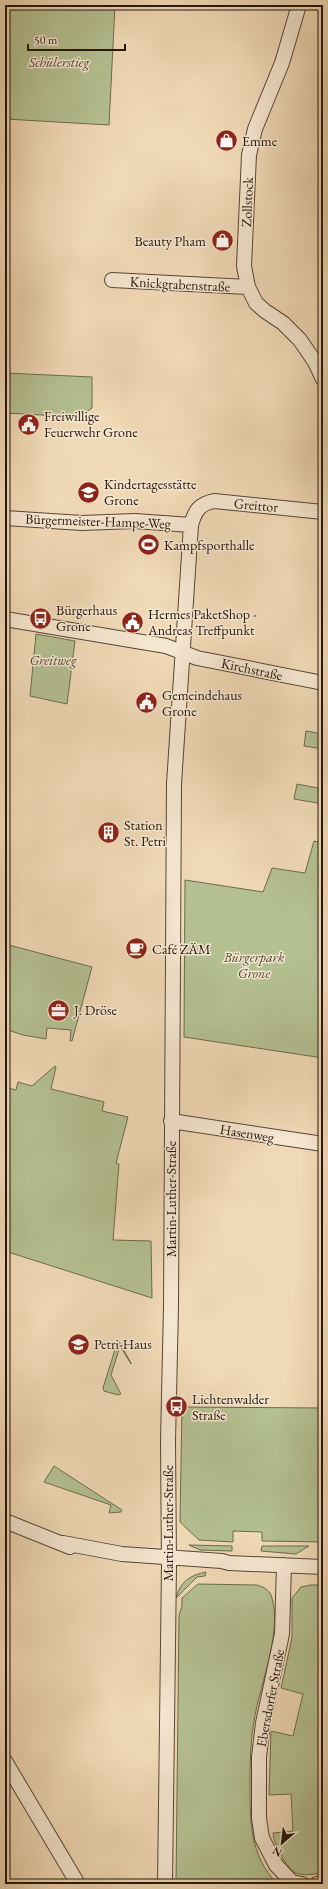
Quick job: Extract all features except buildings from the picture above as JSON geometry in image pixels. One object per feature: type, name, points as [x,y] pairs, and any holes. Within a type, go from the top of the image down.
[{"type":"street","name":"Zollstock","points":[[299,5],[282,62],[255,129],[249,155],[244,266],[248,287],[256,303],[264,311],[283,323],[300,340],[315,362],[323,379]]},
{"type":"street","name":"Knickgrabenstraße","points":[[112,280],[248,287]]},
{"type":"street","name":"Greittor","points":[[192,519],[197,508],[204,503],[214,501],[323,512]]},
{"type":"street","name":"Bürgermeister-Hampe-Weg","points":[[5,518],[82,523],[192,519]]},
{"type":"street","name":"Martin-Luther-Straße","points":[[165,1884],[169,1561],[174,784],[181,652],[192,519]]},
{"type":"street","points":[[5,619],[166,646],[181,652]]},
{"type":"street","name":"Kirchstraße","points":[[181,652],[197,658],[323,683]]},
{"type":"street","name":"Hasenweg","points":[[171,1122],[323,1144]]},
{"type":"street","points":[[5,1521],[63,1543],[169,1561],[222,1566],[229,1563],[323,1567]]},
{"type":"street","name":"Ebersdorfer Straße","points":[[284,1565],[282,1634],[263,1723],[260,1752],[259,1818],[262,1838],[276,1865],[292,1882],[302,1884]]},
{"type":"street","points":[[5,1761],[78,1884]]},
{"type":"street","points":[[316,1884],[323,1883]]},
{"type":"green space","name":"Schülerstieg","points":[[5,5],[115,5],[109,125],[5,119]]},
{"type":"green space","points":[[5,373],[92,377],[92,408],[79,417],[5,413]]},
{"type":"green space","name":"Greitweg","points":[[36,634],[75,641],[67,704],[30,696]]},
{"type":"green space","points":[[306,731],[323,734],[323,749],[304,746]]},
{"type":"green space","points":[[297,784],[323,789],[323,804],[294,799]]},
{"type":"green space","name":"Bürgerpark Grone","points":[[314,841],[323,843],[323,1058],[184,1037],[185,880],[263,892],[272,868],[305,873]]},
{"type":"green space","points":[[5,944],[92,967],[72,1041],[70,1041],[71,1030],[47,1028],[46,1039],[23,1035],[5,1029]]},
{"type":"green space","points":[[55,1066],[51,1089],[104,1102],[102,1111],[128,1117],[116,1163],[119,1164],[113,1240],[151,1241],[152,1298],[5,1251],[5,1087],[16,1090],[18,1082],[32,1086]]},
{"type":"green space","points":[[118,1340],[131,1364],[120,1346],[111,1375],[121,1394],[118,1395],[104,1391],[103,1388]]},
{"type":"green space","points":[[182,1407],[323,1408],[323,1542],[262,1541],[262,1532],[233,1531],[233,1542],[199,1540],[180,1522]]},
{"type":"green space","points":[[54,1466],[122,1510],[121,1512],[109,1513],[111,1505],[44,1482]]},
{"type":"green space","points":[[189,1545],[232,1546],[232,1551],[200,1550]]},
{"type":"green space","points":[[262,1546],[309,1546],[296,1554],[261,1551]]},
{"type":"green space","points":[[206,1572],[205,1576],[197,1577],[176,1598],[180,1588],[186,1580],[195,1575]]},
{"type":"green space","points":[[198,1584],[257,1585],[266,1589],[272,1598],[274,1611],[273,1638],[252,1734],[250,1763],[250,1809],[256,1849],[261,1862],[278,1884],[176,1884],[179,1616],[182,1606],[182,1598]]},
{"type":"green space","points":[[323,1585],[323,1873],[305,1875],[297,1874],[287,1865],[280,1854],[273,1833],[293,1831],[291,1794],[269,1795],[271,1731],[293,1736],[303,1694],[281,1688],[292,1638],[292,1598],[301,1587]]},
{"type":"place","name":"Emme","points":[[226,141]]},
{"type":"place","name":"Beauty Pham","points":[[222,241]]},
{"type":"place","name":"Freiwillige Feuerwehr Grone","points":[[28,424]]},
{"type":"place","name":"Kindertagesstätte Grone","points":[[89,492]]},
{"type":"place","name":"Kampfsporthalle","points":[[148,545]]},
{"type":"place","name":"Bürgerhaus Grone","points":[[40,618]]},
{"type":"place","name":"Hermes PaketShop - Andreas Treffpunkt","points":[[132,622]]},
{"type":"place","name":"Gemeindehaus Grone","points":[[147,703]]},
{"type":"place","name":"Station St. Petri","points":[[108,833]]},
{"type":"place","name":"Café ZÄM","points":[[136,949]]},
{"type":"place","name":"J. Dröse","points":[[58,1010]]},
{"type":"place","name":"Petri-Haus","points":[[79,1344]]},
{"type":"place","name":"Lichtenwalder Straße","points":[[177,1407]]}]
